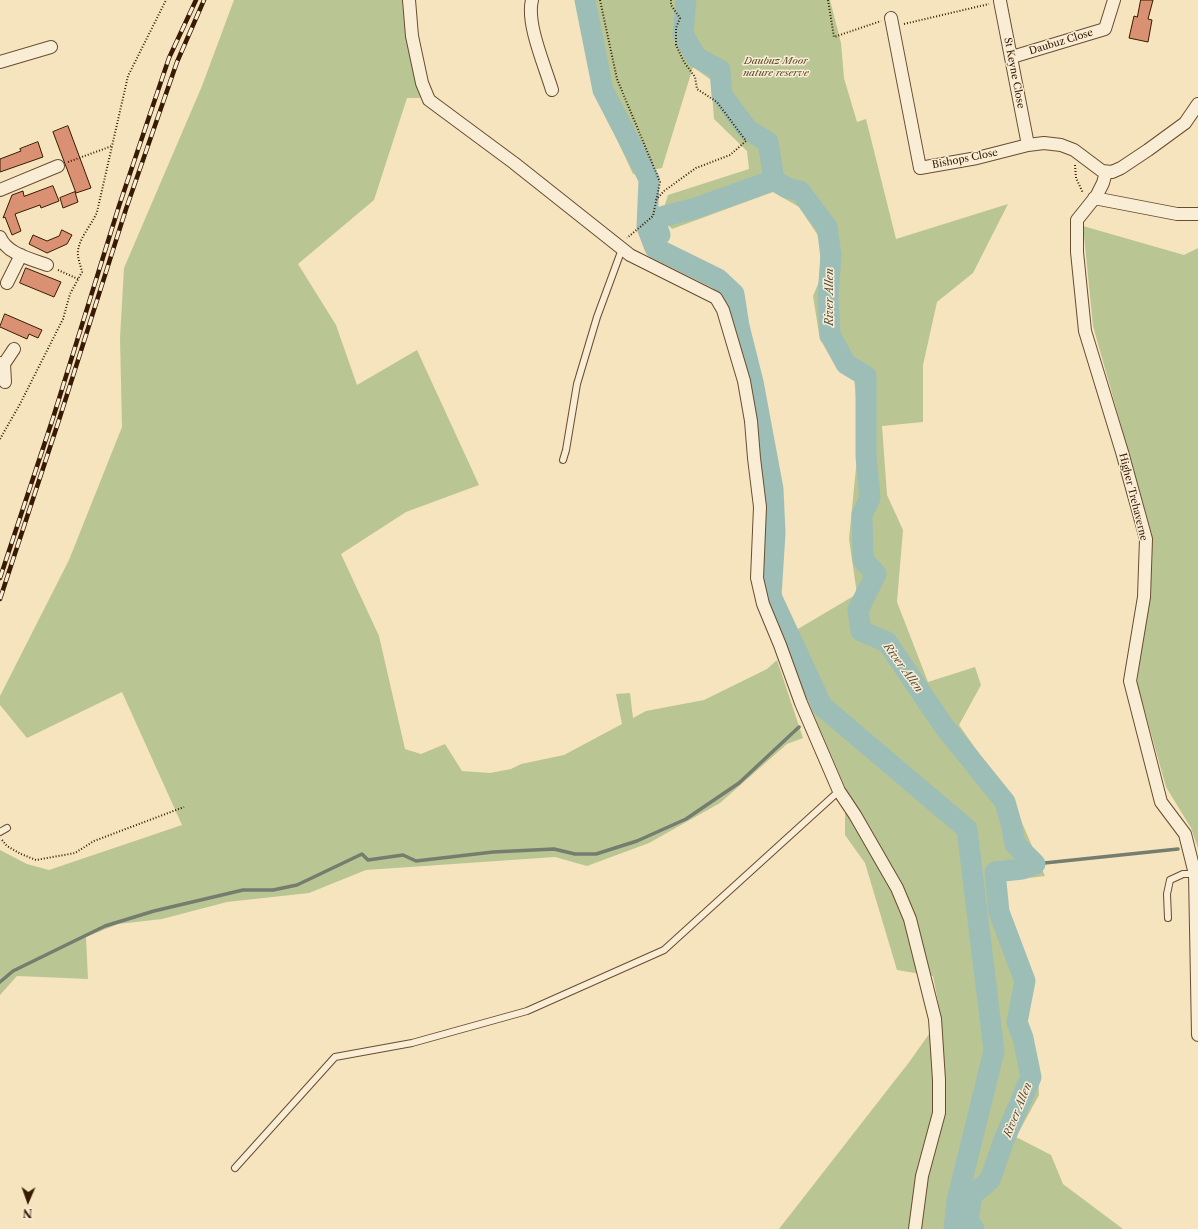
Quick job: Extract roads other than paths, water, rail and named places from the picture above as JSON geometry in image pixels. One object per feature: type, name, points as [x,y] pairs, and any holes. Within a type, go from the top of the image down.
[{"type":"street","points":[[409,0],[412,36],[422,83],[429,100],[514,163],[630,255],[716,298],[723,310],[744,381],[751,421],[760,507],[756,578],[763,604],[801,703],[839,790],[897,888],[910,919],[935,1019],[940,1080],[939,1113],[922,1176],[915,1229]]},
{"type":"street","points":[[532,0],[532,19],[536,40],[552,90]]},
{"type":"street","name":"Daubuz Close","points":[[1012,57],[1105,29],[1114,0]]},
{"type":"street","name":"St Keyne Close","points":[[1000,1],[1028,145]]},
{"type":"street","name":"Bishops Close","points":[[892,22],[920,168],[977,158],[1028,145],[1044,143],[1061,145],[1074,150],[1102,171],[1106,172]]},
{"type":"street","points":[[0,62],[51,47]]},
{"type":"street","points":[[1106,172],[1112,172],[1121,168],[1185,123],[1198,104]]},
{"type":"street","points":[[0,190],[58,166]]},
{"type":"street","name":"Higher Trehaverne","points":[[1106,172],[1103,183],[1097,195],[1077,220],[1077,252],[1085,332],[1122,452],[1146,540],[1144,597],[1130,681],[1161,802],[1185,834],[1196,874],[1198,1035]]},
{"type":"street","points":[[1094,198],[1177,214],[1198,214]]},
{"type":"street","points":[[0,237],[3,245],[21,255],[47,265]]},
{"type":"street","points":[[7,283],[21,255]]},
{"type":"street","points":[[5,382],[2,363],[14,349]]},
{"type":"lane","points":[[563,460],[577,384],[620,247]]},
{"type":"lane","points":[[235,1168],[335,1057],[412,1043],[527,1011],[664,950],[839,790]]},
{"type":"lane","points":[[0,832],[7,828]]},
{"type":"lane","points":[[1168,918],[1167,894],[1170,880],[1183,874],[1196,874]]},
{"type":"waterway","points":[[585,0],[603,90],[649,179],[647,227],[655,248],[718,279],[734,294],[739,326],[753,382],[773,489],[775,533],[771,596],[822,706],[967,829],[994,1051],[957,1201],[954,1229]]},
{"type":"waterway","name":"River Allen","points":[[686,0],[683,34],[696,57],[720,70],[722,95],[748,130],[768,142],[774,180],[787,188],[800,191],[827,227],[831,255],[828,296],[830,335],[846,364],[866,376],[866,456],[870,498],[862,515],[863,560],[876,574],[858,610],[861,631],[887,642],[943,725],[1005,802],[1015,844],[1035,864],[1022,869],[995,872],[999,912],[1025,981],[1017,1022],[1023,1038],[1031,1077],[1004,1140],[990,1180],[972,1195],[968,1220],[974,1229]]},
{"type":"waterway","points":[[653,238],[660,235],[656,223],[661,217],[696,208],[774,180]]},
{"type":"waterway","points":[[816,712],[822,706]]},
{"type":"waterway","points":[[0,982],[13,971],[105,926],[154,911],[243,890],[273,890],[297,885],[362,854],[368,860],[403,855],[416,861],[493,852],[554,849],[575,854],[596,854],[637,841],[686,819],[739,783],[799,727]]},
{"type":"waterway","points":[[1035,864],[1178,849]]},
{"type":"railway","points":[[0,578],[53,418],[119,206],[169,58],[196,0]]},
{"type":"railway","points":[[0,599],[126,209],[177,62],[204,0]]},
{"type":"park label","name":"Daubuz Moor nature reserve","points":[[776,66]]}]
